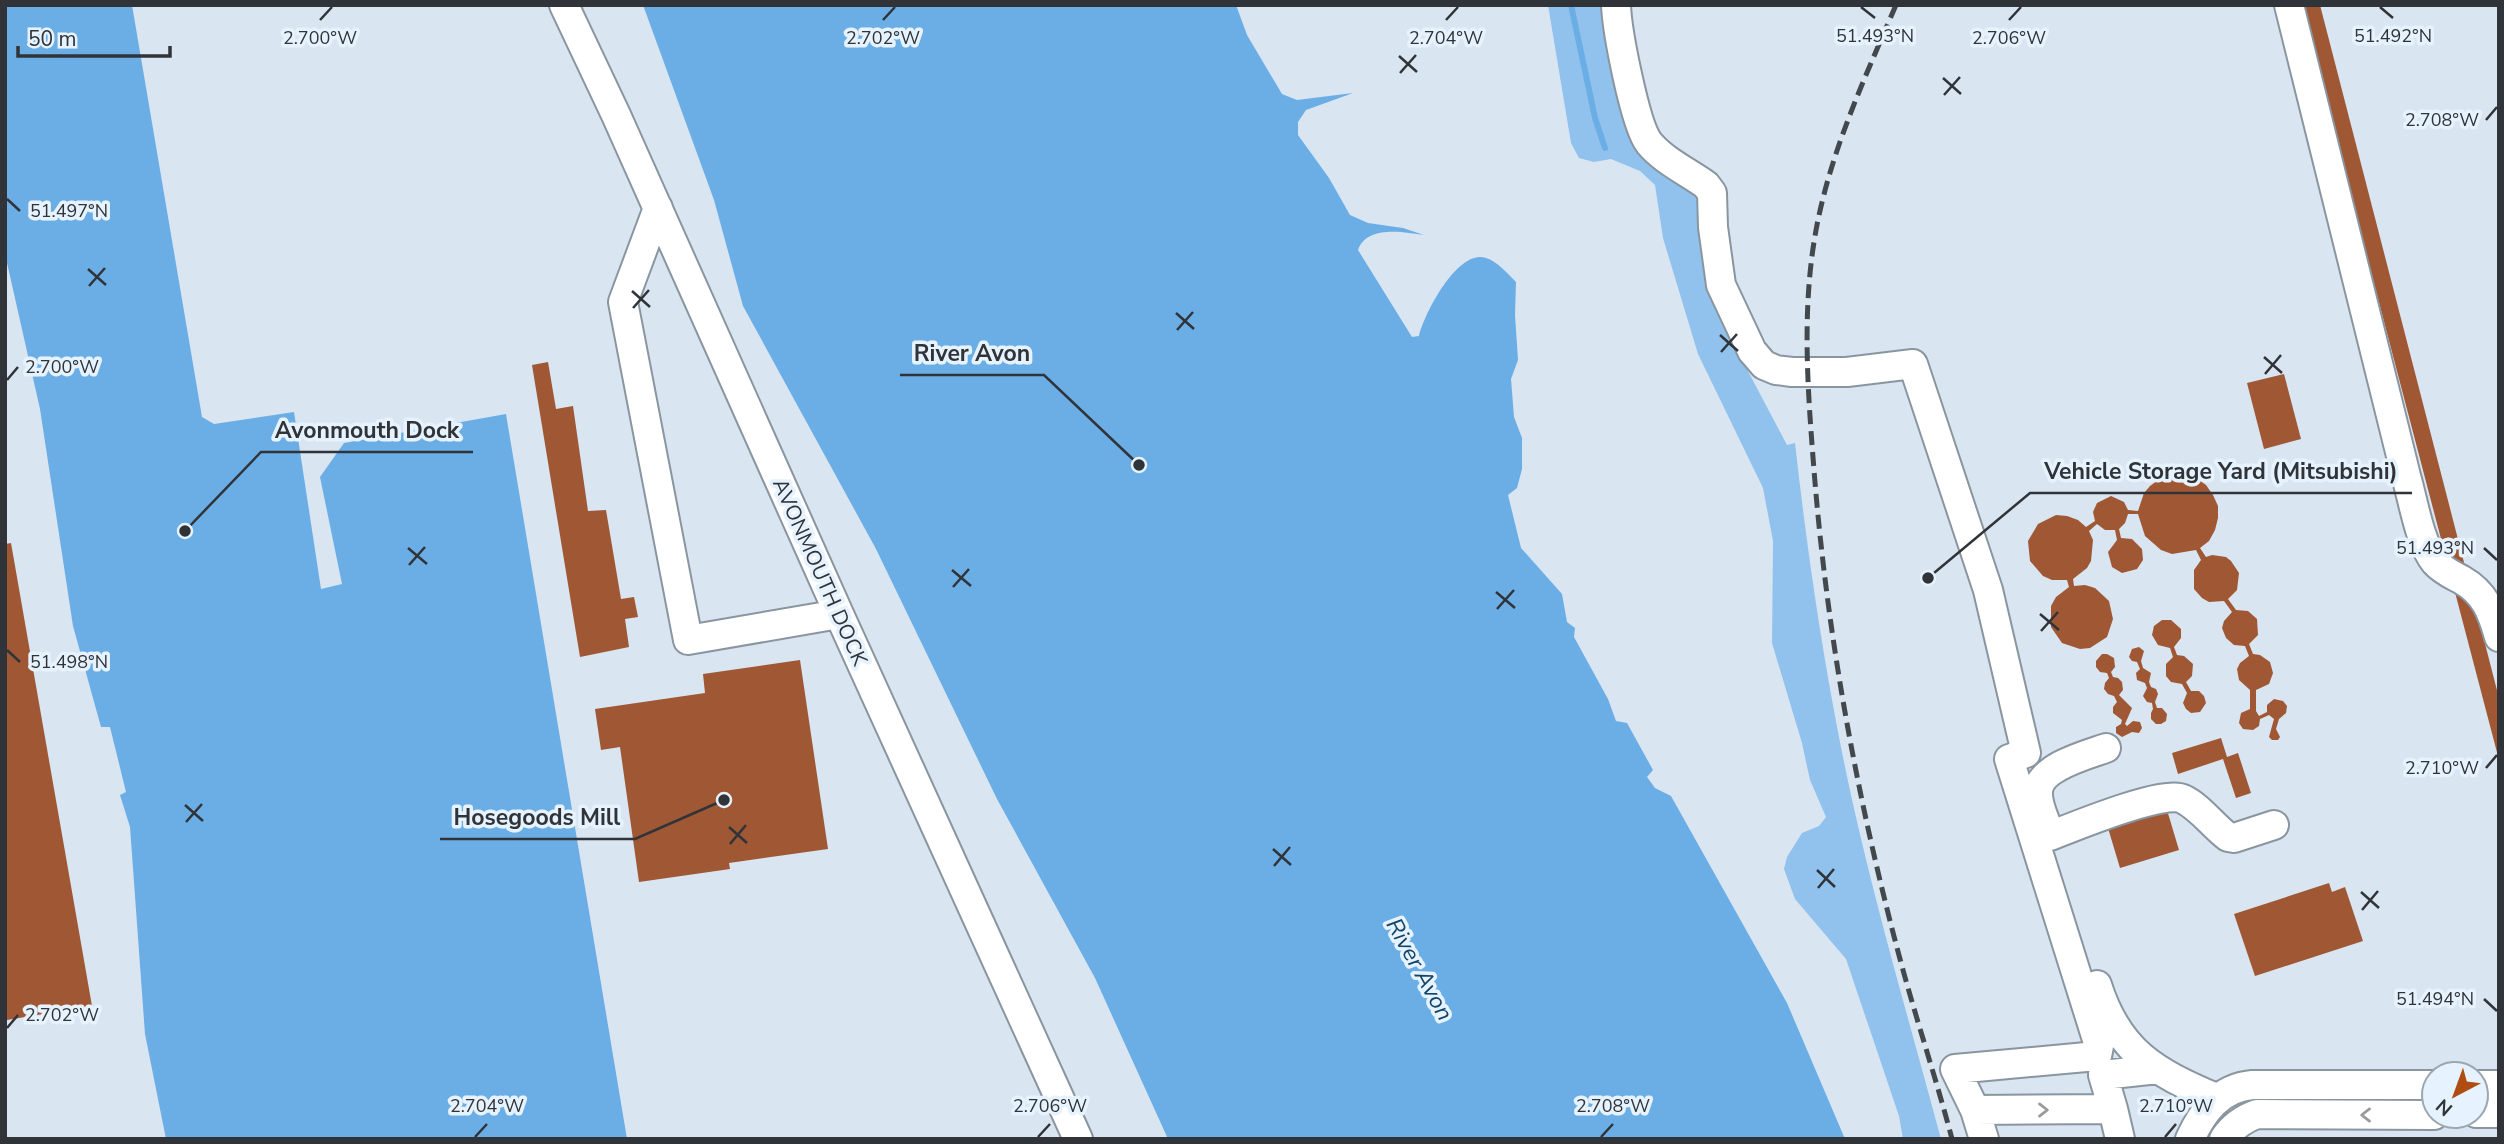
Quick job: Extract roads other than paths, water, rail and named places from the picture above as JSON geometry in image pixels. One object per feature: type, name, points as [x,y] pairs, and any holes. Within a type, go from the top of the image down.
[{"type":"lane","name":"AVONMOUTH DOCK","points":[[564,5],[1078,1139]]},
{"type":"lane","points":[[1616,5],[1642,132],[1660,153],[1712,192],[1713,226],[1721,285],[1752,351],[1764,365],[1792,372],[1847,372],[1913,364],[1988,590],[2026,753],[2009,759],[2099,1046],[2097,1056],[1955,1069],[1975,1110],[1984,1139]]},
{"type":"lane","points":[[2289,5],[2406,476],[2425,542],[2440,567],[2475,589],[2487,603],[2499,637]]},
{"type":"lane","points":[[658,208],[623,302],[688,640],[839,614]]},
{"type":"lane","points":[[2106,748],[2046,775],[2038,789],[2039,805],[2103,1006],[2113,1026],[2125,1042],[2173,1080],[2216,1098]]},
{"type":"lane","points":[[2050,836],[2104,816],[2172,796],[2187,800],[2228,837],[2234,838],[2274,825]]},
{"type":"lane","points":[[2120,1139],[2103,1075],[2158,1069]]},
{"type":"lane","points":[[2189,1139],[2216,1098],[2228,1090],[2252,1085],[2420,1085]]},
{"type":"lane","points":[[1975,1110],[2113,1109]]},
{"type":"lane","points":[[2224,1139],[2229,1131],[2246,1118],[2257,1114],[2420,1115]]},
{"type":"water","points":[[5,5],[132,5],[202,417],[214,424],[294,412],[321,589],[342,584],[320,477],[344,443],[506,414],[627,1139],[166,1139],[145,1034],[130,827],[120,795],[126,792],[110,727],[101,727],[73,626],[40,409],[5,254]]},
{"type":"water","points":[[643,5],[1236,5],[1247,35],[1282,94],[1297,100],[1353,93],[1306,110],[1298,122],[1298,135],[1329,178],[1350,215],[1368,223],[1403,228],[1424,235],[1377,233],[1363,242],[1358,250],[1412,337],[1419,336],[1435,299],[1454,272],[1464,263],[1475,258],[1486,258],[1516,282],[1518,360],[1511,379],[1514,417],[1522,438],[1522,469],[1517,488],[1508,495],[1521,548],[1562,594],[1567,622],[1575,628],[1574,637],[1608,699],[1616,721],[1627,723],[1653,770],[1647,777],[1655,788],[1671,796],[1787,1003],[1845,1139],[1168,1139],[1095,978],[997,799],[876,549],[743,306],[714,200]]},
{"type":"waterway","points":[[1571,5],[1595,118],[1605,148]]},
{"type":"railway","points":[[1896,5],[1848,121],[1820,211],[1810,270],[1808,384],[1827,594],[1857,777],[1884,899],[1952,1139]]},
{"type":"place","name":"River Avon","points":[[1139,465]]},
{"type":"place","name":"Avonmouth Dock","points":[[185,531]]},
{"type":"place","name":"Vehicle Storage Yard (Mitsubishi)","points":[[1928,578]]},
{"type":"place","name":"Hosegoods Mill","points":[[724,800]]}]
